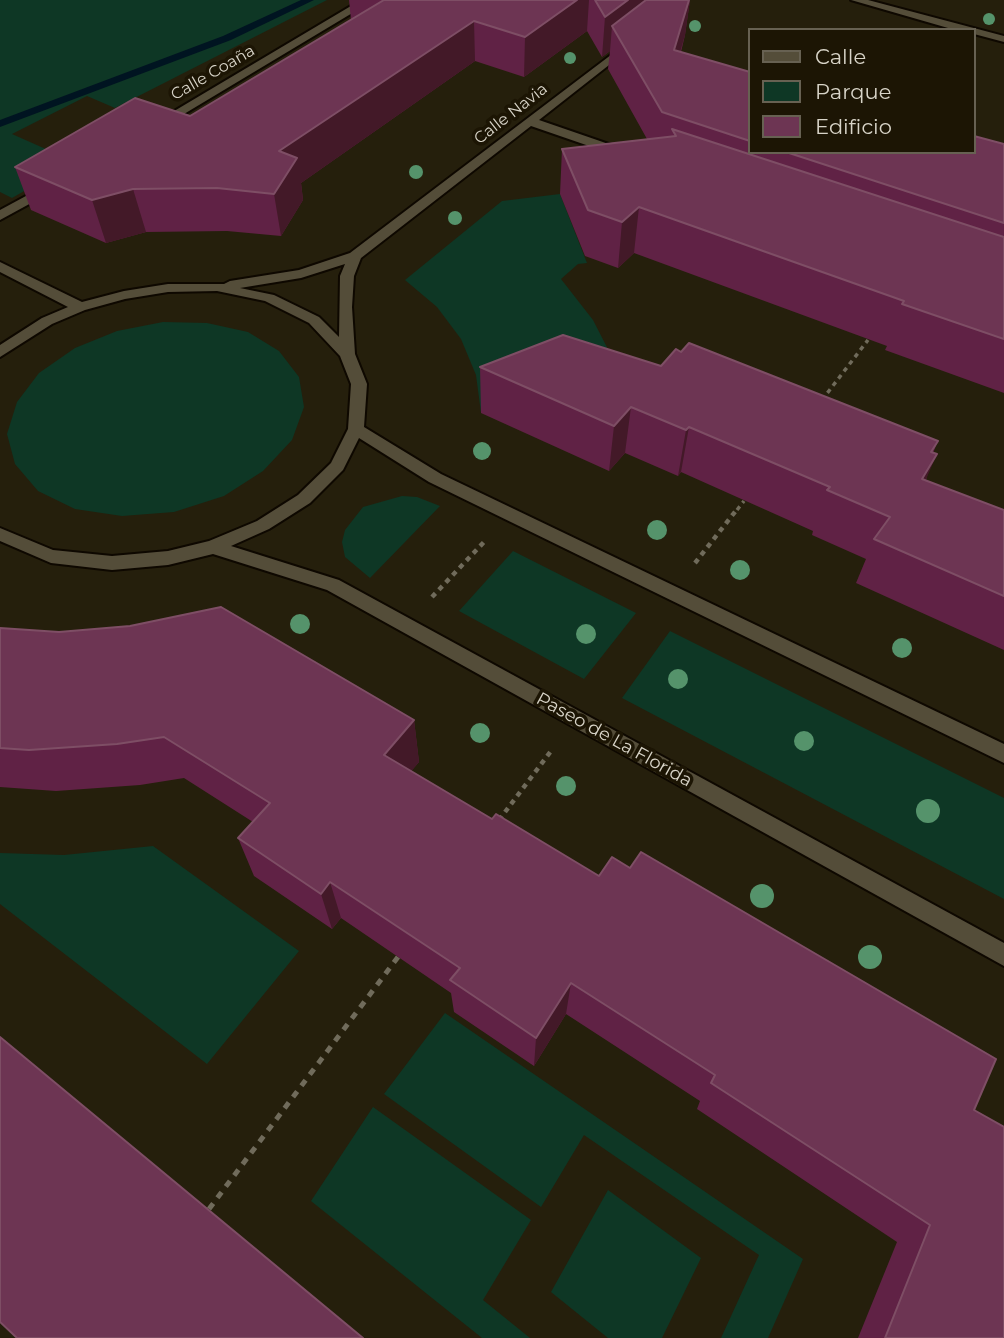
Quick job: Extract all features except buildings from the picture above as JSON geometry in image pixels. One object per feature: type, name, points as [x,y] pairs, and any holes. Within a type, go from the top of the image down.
[{"type":"street","name":"Calle Coaña","points":[[143,133],[369,0]]},
{"type":"street","points":[[856,0],[961,28]]},
{"type":"street","points":[[976,32],[1004,39]]},
{"type":"street","name":"Calle Navia","points":[[217,287],[301,274],[355,256],[643,34]]},
{"type":"street","points":[[530,121],[629,155]]},
{"type":"street","points":[[0,216],[60,182]]},
{"type":"street","points":[[0,534],[51,556],[112,563],[168,558],[213,547],[262,525],[304,499],[337,466],[356,429],[359,384],[347,354],[345,307],[347,276],[355,256]]},
{"type":"street","points":[[0,266],[80,307]]},
{"type":"street","points":[[0,352],[47,321],[80,307],[124,295],[168,288],[217,287],[269,298],[314,320],[347,354]]},
{"type":"street","points":[[356,429],[435,478],[1004,754]]},
{"type":"street","name":"Paseo de La Florida","points":[[213,547],[332,585],[1004,955]]},
{"type":"path","points":[[814,410],[868,340]]},
{"type":"path","points":[[672,593],[744,501]]},
{"type":"path","points":[[405,625],[510,515]]},
{"type":"path","points":[[494,827],[575,719]]},
{"type":"path","points":[[209,1209],[398,957]]},
{"type":"green space","points":[[0,0],[327,0],[115,108],[87,96],[12,134],[75,162],[12,198],[0,192]]},
{"type":"green space","points":[[560,194],[587,263],[578,264],[561,279],[593,320],[614,361],[481,413],[476,375],[461,339],[437,307],[405,280],[502,201]]},
{"type":"green space","points":[[163,322],[207,323],[248,332],[279,351],[299,377],[304,407],[292,440],[263,471],[224,496],[174,512],[122,516],[75,509],[38,491],[15,464],[7,434],[17,402],[39,373],[75,348],[117,331]]},
{"type":"green space","points":[[402,496],[417,497],[440,506],[370,578],[345,557],[342,542],[345,530],[363,507]]},
{"type":"green space","points":[[513,551],[636,613],[584,679],[459,611]]},
{"type":"green space","points":[[670,631],[1004,798],[1004,899],[622,698]]},
{"type":"green space","points":[[153,846],[299,951],[207,1064],[0,904],[0,853],[64,855]]},
{"type":"green space","points":[[445,1013],[803,1259],[768,1338],[721,1338],[759,1255],[584,1135],[541,1207],[384,1094]]},
{"type":"green space","points":[[373,1107],[531,1220],[483,1300],[530,1338],[482,1338],[311,1201]]},
{"type":"green space","points":[[608,1190],[701,1258],[662,1338],[608,1338],[551,1292]]},
{"type":"waterway","points":[[0,124],[227,38],[309,0]]}]
